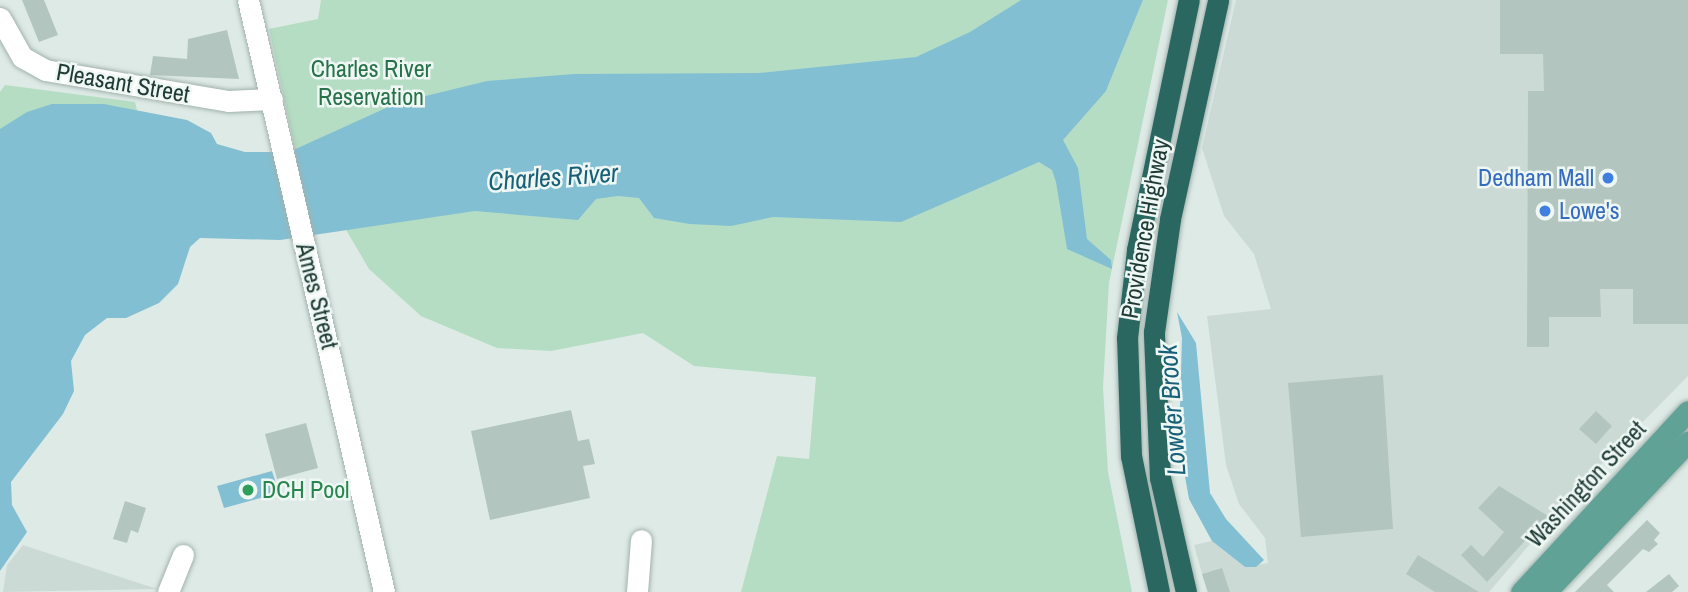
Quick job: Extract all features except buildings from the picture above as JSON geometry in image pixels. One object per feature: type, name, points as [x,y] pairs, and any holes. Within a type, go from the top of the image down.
[{"type":"highway","name":"Providence Highway","points":[[1159,592],[1131,456],[1127,338],[1137,250],[1189,0]]},
{"type":"highway","name":"Providence Highway","points":[[1186,592],[1160,478],[1154,332],[1170,219],[1218,0]]},
{"type":"main road","name":"Washington Street","points":[[1521,592],[1688,411]]},
{"type":"main road","name":"Washington Street","points":[[1546,592],[1688,442]]},
{"type":"street","name":"Ames Street","points":[[248,0],[384,592]]},
{"type":"street","name":"Pleasant Street","points":[[0,18],[22,57],[45,70],[228,101],[272,99]]},
{"type":"street","points":[[637,592],[641,540]]},
{"type":"street","points":[[168,592],[184,555]]},
{"type":"shaded area","name":"Dedham Mall","points":[[1236,0],[1688,0],[1688,376],[1578,488],[1489,592],[1207,592],[1194,545],[1212,541],[1245,567],[1268,563],[1265,538],[1239,504],[1226,465],[1207,316],[1271,309],[1254,254],[1224,216],[1202,148]]},
{"type":"shaded area","points":[[23,545],[157,589],[3,592],[7,565]]},
{"type":"green space","name":"Charles River Reservation","points":[[321,0],[1081,0],[1060,27],[304,190],[269,29],[318,19]]},
{"type":"green space","points":[[1143,0],[1168,0],[1109,283],[1103,387],[1108,472],[1132,592],[741,592],[777,456],[809,459],[816,377],[694,366],[643,333],[551,351],[497,348],[421,316],[369,269],[345,228],[347,214],[585,190],[1106,91]]},
{"type":"green space","points":[[5,85],[135,102],[138,114],[0,156],[0,92]]},
{"type":"water","name":"Charles River","points":[[1021,0],[1143,0],[1106,91],[1063,140],[1078,168],[1087,239],[1111,260],[1112,269],[1067,249],[1056,182],[1052,170],[1039,162],[901,222],[773,217],[731,226],[690,224],[654,218],[639,198],[618,196],[596,199],[578,220],[475,211],[280,240],[200,238],[190,247],[178,284],[159,303],[126,318],[107,318],[85,335],[71,361],[74,391],[63,414],[11,482],[12,505],[27,532],[0,571],[0,129],[27,112],[52,104],[104,104],[187,120],[211,133],[217,144],[245,152],[289,152],[397,103],[487,81],[574,74],[759,73],[916,57],[970,32]]},
{"type":"water","points":[[1177,312],[1196,343],[1210,493],[1226,519],[1264,560],[1256,567],[1245,567],[1212,541],[1189,499],[1179,443],[1182,338]]},
{"type":"water","name":"DCH Pool","points":[[272,471],[279,493],[224,508],[217,486]]},
{"type":"place","name":"Dedham Mall","points":[[1608,178]]},
{"type":"place","name":"Lowe's","points":[[1545,211]]},
{"type":"place","name":"DCH Pool","points":[[248,490]]},
{"type":"water label","name":"Lowder Brook","points":[[1172,410]]}]
